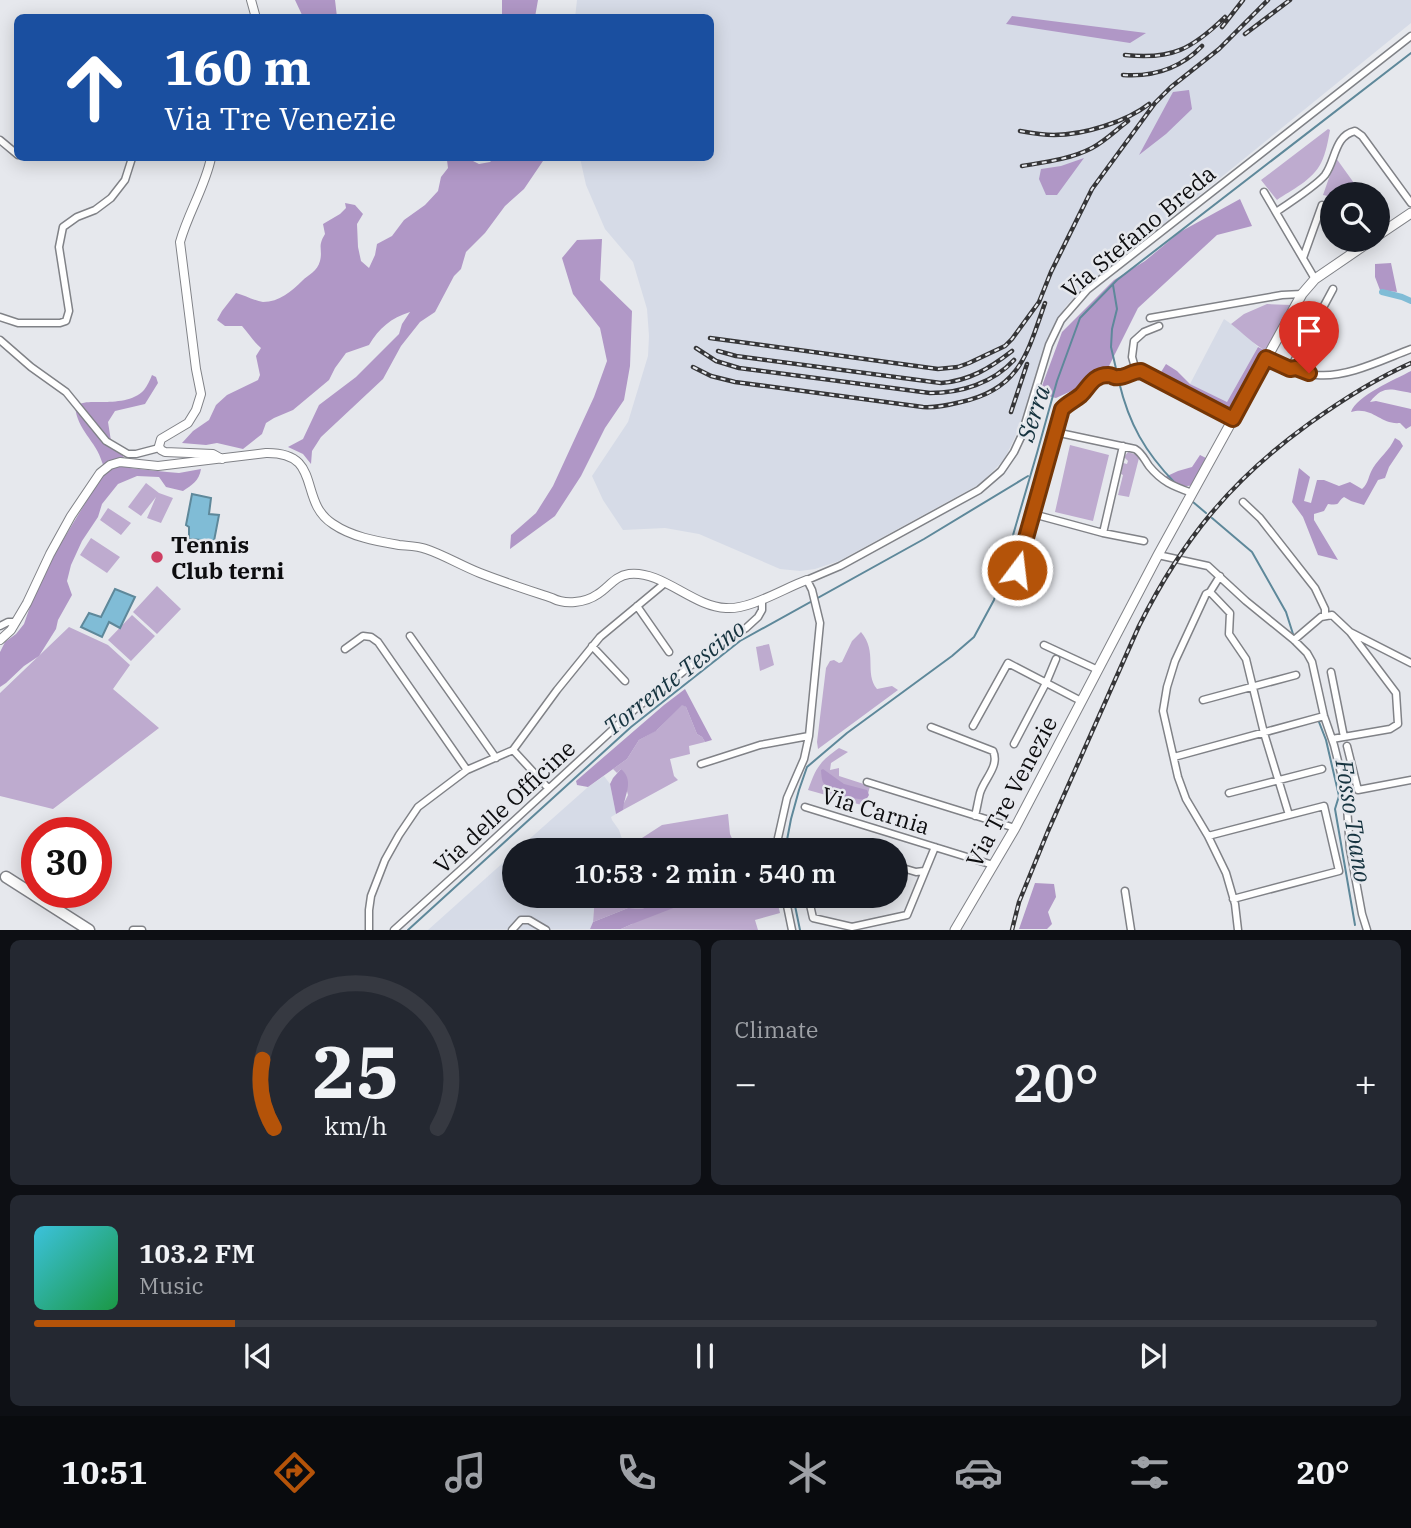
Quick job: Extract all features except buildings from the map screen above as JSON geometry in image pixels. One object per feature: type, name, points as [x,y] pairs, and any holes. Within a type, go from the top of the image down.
[{"type":"highway","points":[[6,877],[87,928]]},
{"type":"main road","points":[[1390,227],[1411,213]]},
{"type":"main road","name":"Via Tre Venezie","points":[[956,929],[1015,828],[1158,555],[1302,294],[1315,279],[1354,252]]},
{"type":"street","name":"Via Stefano Breda","points":[[807,580],[840,566],[979,490],[1001,471],[1021,437],[1049,345],[1061,320],[1087,290],[1411,37]]},
{"type":"street","points":[[1276,212],[1324,175],[1339,142],[1355,131],[1362,136],[1411,203]]},
{"type":"street","points":[[0,140],[14,152]]},
{"type":"street","points":[[0,317],[18,323],[66,321],[69,311],[59,247],[63,227],[111,198],[125,180],[131,161]]},
{"type":"street","points":[[159,448],[161,439],[188,423],[201,394],[180,242],[185,223],[208,174],[210,161]]},
{"type":"street","points":[[1264,192],[1315,279]]},
{"type":"street","points":[[1303,258],[1320,211]]},
{"type":"street","points":[[1290,369],[1333,289]]},
{"type":"street","points":[[1150,318],[1282,295],[1302,294]]},
{"type":"street","points":[[1136,371],[1132,357],[1134,341],[1144,332],[1159,326]]},
{"type":"street","points":[[0,340],[66,392],[106,441],[128,454],[159,448],[165,452],[213,454],[222,459]]},
{"type":"street","points":[[1266,358],[1290,369],[1296,368],[1318,375],[1364,367],[1411,349]]},
{"type":"street","points":[[1017,570],[1062,409],[1089,384],[1108,375],[1117,378],[1141,371],[1233,419]]},
{"type":"street","points":[[1055,432],[1123,446],[1139,452],[1169,485],[1192,493]]},
{"type":"street","points":[[1103,533],[1123,446]]},
{"type":"street","points":[[0,640],[16,622],[71,516],[100,473],[110,465],[120,462],[158,466],[266,453],[290,455],[300,463],[314,503],[330,523],[353,535],[424,548],[481,573],[560,602],[579,601],[597,595],[615,579],[629,574],[665,583],[707,604],[725,608],[762,600],[807,580],[820,623],[809,736],[804,759],[787,798],[778,838]]},
{"type":"street","points":[[1243,502],[1260,518],[1315,588],[1325,609],[1325,616]]},
{"type":"street","points":[[1033,514],[1143,541]]},
{"type":"street","points":[[1158,555],[1208,566],[1294,640],[1312,662],[1346,793],[1350,849],[1364,929]]},
{"type":"street","points":[[1220,576],[1206,594],[1185,635],[1167,687],[1163,711],[1185,799],[1208,836],[1226,873],[1238,929]]},
{"type":"street","points":[[369,929],[371,896],[385,860],[418,807],[467,770],[513,750],[600,637],[665,583]]},
{"type":"street","points":[[1210,592],[1230,613],[1229,634],[1246,659],[1264,733],[1289,815]]},
{"type":"street","name":"Via delle Officine","points":[[394,929],[634,710],[702,657],[746,628],[762,610],[762,600]]},
{"type":"street","points":[[637,606],[669,652]]},
{"type":"street","points":[[1294,640],[1321,617],[1332,615],[1350,632],[1396,693],[1398,723],[1390,729],[1332,739]]},
{"type":"street","points":[[0,626],[16,622]]},
{"type":"street","points":[[1350,632],[1411,663]]},
{"type":"street","points":[[345,649],[363,636],[378,642],[467,770]]},
{"type":"street","points":[[410,636],[496,758]]},
{"type":"street","points":[[1044,645],[1098,670]]},
{"type":"street","points":[[593,646],[625,681]]},
{"type":"street","points":[[1014,744],[1056,659]]},
{"type":"street","points":[[973,726],[1008,663],[1081,701]]},
{"type":"street","points":[[1331,672],[1344,737]]},
{"type":"street","points":[[1203,700],[1296,675]]},
{"type":"street","points":[[1174,757],[1324,716]]},
{"type":"street","points":[[931,727],[993,751],[996,757],[995,765],[981,790],[975,816]]},
{"type":"street","points":[[701,764],[760,744],[809,736]]},
{"type":"street","points":[[1347,746],[1358,790]]},
{"type":"street","points":[[513,750],[548,788]]},
{"type":"street","points":[[1229,793],[1322,769]]},
{"type":"street","points":[[1346,793],[1411,780]]},
{"type":"street","points":[[867,782],[1015,828]]},
{"type":"street","points":[[1208,836],[1324,806],[1339,871],[1233,899]]},
{"type":"street","name":"Via Carnia","points":[[805,807],[993,865]]},
{"type":"street","name":"Via Carnia","points":[[811,908],[813,918],[852,927],[907,915],[935,847]]},
{"type":"street","name":"Via Carnia","points":[[908,870],[924,871]]},
{"type":"street","points":[[1125,891],[1131,929]]},
{"type":"street","points":[[788,908],[792,929]]},
{"type":"street","points":[[512,929],[521,920],[528,920],[546,929]]},
{"type":"street","points":[[133,929],[142,929]]},
{"type":"shaded area","points":[[295,0],[335,0],[337,14],[302,14]]},
{"type":"shaded area","points":[[502,0],[538,0],[536,14],[502,14]]},
{"type":"shaded area","points":[[577,0],[1411,0],[1411,23],[1066,306],[1051,331],[1032,393],[1004,460],[980,484],[839,561],[800,571],[780,569],[699,534],[665,528],[623,530],[603,500],[592,476],[628,422],[648,356],[649,336],[647,309],[633,262],[605,229],[586,185],[581,161],[714,161],[714,14],[575,14]]},
{"type":"shaded area","points":[[1012,16],[1146,33],[1130,43],[1006,24]]},
{"type":"shaded area","points":[[1189,90],[1192,109],[1139,155],[1173,92]]},
{"type":"shaded area","points":[[1328,129],[1326,151],[1317,169],[1307,180],[1277,200],[1261,180]]},
{"type":"shaded area","points":[[1084,158],[1057,195],[1046,195],[1039,179],[1041,169]]},
{"type":"shaded area","points":[[1336,158],[1353,182],[1328,182]]},
{"type":"shaded area","points":[[447,161],[473,161],[479,164],[491,161],[543,161],[524,189],[505,206],[485,233],[466,252],[461,269],[454,276],[435,312],[420,322],[401,346],[383,379],[321,437],[312,451],[311,464],[303,454],[288,447],[303,439],[319,405],[356,377],[399,334],[410,312],[386,324],[369,345],[346,353],[329,380],[293,410],[266,423],[262,434],[243,449],[217,443],[182,443],[209,420],[216,405],[227,395],[258,380],[260,375],[256,356],[261,348],[242,326],[225,326],[217,320],[236,293],[269,302],[294,288],[317,268],[325,234],[323,224],[340,214],[346,208],[345,203],[355,205],[363,214],[357,224],[358,247],[361,261],[369,268],[377,244],[392,236],[404,220],[425,205],[438,191],[441,177],[448,168]]},
{"type":"shaded area","points":[[1240,199],[1252,226],[1217,235],[1138,308],[1104,376],[1056,398],[1039,394],[1062,332],[1114,280],[1145,261],[1180,232]]},
{"type":"shaded area","points":[[602,239],[600,280],[632,311],[630,366],[624,400],[555,516],[510,549],[511,535],[536,513],[553,486],[594,397],[607,361],[600,328],[573,294],[562,258],[577,240]]},
{"type":"shaded area","points":[[1391,263],[1397,292],[1380,290],[1375,277],[1375,264]]},
{"type":"shaded area","points":[[1267,304],[1291,305],[1266,351],[1231,324],[1244,314]]},
{"type":"shaded area","points":[[1224,319],[1258,347],[1227,402],[1190,384]]},
{"type":"shaded area","points":[[1258,347],[1266,351],[1231,415],[1158,377],[1166,364],[1190,384],[1227,402]]},
{"type":"shaded area","points":[[1411,371],[1411,393],[1384,390],[1370,402],[1411,409],[1411,426],[1406,429],[1400,423],[1387,421],[1365,411],[1351,412],[1368,394]]},
{"type":"shaded area","points":[[152,375],[158,383],[145,404],[115,411],[108,422],[111,441],[130,468],[179,473],[201,469],[199,477],[183,491],[166,487],[159,477],[137,476],[118,484],[102,504],[98,517],[82,541],[71,565],[67,581],[72,595],[56,629],[39,656],[0,687],[0,652],[5,642],[24,624],[33,598],[58,548],[103,474],[99,455],[79,422],[75,406],[135,397],[144,390]]},
{"type":"shaded area","points":[[1395,438],[1403,446],[1385,478],[1378,480],[1364,505],[1344,497],[1337,504],[1328,504],[1324,511],[1314,514],[1314,520],[1338,560],[1318,555],[1303,517],[1292,502],[1299,468],[1310,477],[1304,501],[1311,503],[1317,480],[1339,486],[1350,482],[1362,489],[1373,468]]},
{"type":"shaded area","points":[[1070,445],[1109,455],[1093,521],[1055,512]]},
{"type":"shaded area","points":[[1128,452],[1139,458],[1129,497],[1118,495],[1123,463],[1127,464],[1128,461],[1124,457]]},
{"type":"shaded area","points":[[1200,455],[1206,458],[1193,485],[1178,485],[1165,477],[1192,467]]},
{"type":"shaded area","points":[[146,483],[159,493],[173,498],[161,523],[147,518],[156,497],[141,516],[128,507]]},
{"type":"shaded area","points":[[108,508],[131,523],[121,535],[100,520]]},
{"type":"shaded area","points":[[91,538],[120,557],[107,573],[80,555]]},
{"type":"shaded area","points":[[157,586],[181,609],[157,634],[133,612]]},
{"type":"shaded area","points":[[132,615],[155,636],[131,661],[108,640]]},
{"type":"shaded area","points":[[69,627],[108,645],[130,665],[113,689],[159,728],[53,809],[0,796],[0,693]]},
{"type":"shaded area","points":[[861,632],[869,647],[873,683],[877,689],[892,686],[898,690],[818,749],[826,668],[830,661],[842,662],[852,641]]},
{"type":"shaded area","points":[[769,644],[774,665],[760,671],[756,647]]},
{"type":"shaded area","points":[[685,689],[712,740],[705,742],[697,734],[686,707],[682,705],[656,731],[639,740],[627,759],[588,787],[577,785],[576,781]]},
{"type":"shaded area","points":[[682,704],[686,707],[697,734],[705,742],[689,746],[690,754],[670,759],[674,776],[678,780],[623,810],[628,795],[621,769],[617,773],[613,769],[627,759],[639,740],[657,730]]},
{"type":"shaded area","points":[[839,748],[848,752],[831,763],[830,770],[839,768],[839,776],[870,786],[865,806],[808,790],[819,766]]},
{"type":"shaded area","points":[[621,769],[627,778],[628,788],[623,810],[616,814],[610,784]]},
{"type":"shaded area","points":[[821,770],[844,784],[867,790],[869,795],[866,800],[842,795],[826,787]]},
{"type":"shaded area","points":[[604,776],[610,784],[616,814],[611,817],[622,838],[531,838]]},
{"type":"shaded area","points":[[728,814],[732,838],[642,838],[662,825]]},
{"type":"shaded area","points":[[502,864],[502,908],[594,908],[590,929],[428,930]]},
{"type":"shaded area","points":[[1035,883],[1054,884],[1056,897],[1048,912],[1052,924],[1047,929],[1019,929]]},
{"type":"shaded area","points":[[594,908],[628,908],[593,922]]},
{"type":"shaded area","points":[[628,908],[779,908],[780,913],[755,920],[758,930],[621,929],[632,924],[643,909]]},
{"type":"shaded area","points":[[628,908],[673,908],[621,929],[590,929],[593,922]]},
{"type":"water","points":[[192,494],[211,498],[209,514],[219,515],[214,541],[189,539],[189,527],[186,525]]},
{"type":"water","points":[[115,589],[135,597],[120,628],[109,622],[102,637],[81,627],[89,613],[101,617]]},
{"type":"waterway","name":"Serra","points":[[787,838],[807,767],[847,733],[974,637],[994,600],[1057,381],[1080,318],[1117,280],[1411,53]]},
{"type":"waterway","name":"Fosso Toano","points":[[1113,285],[1117,309],[1111,347],[1117,373]]},
{"type":"waterway","points":[[1382,292],[1411,301]]},
{"type":"waterway","name":"Fosso Toano","points":[[1119,382],[1140,437],[1175,483]]},
{"type":"waterway","name":"Torrente Tescino","points":[[408,930],[631,727],[740,641],[924,539],[1028,476]]},
{"type":"waterway","name":"Fosso Toano","points":[[1193,502],[1206,513]]},
{"type":"waterway","name":"Fosso Toano","points":[[1212,518],[1252,552],[1286,612],[1293,634]]},
{"type":"waterway","name":"Fosso Toano","points":[[1319,722],[1339,796],[1335,809],[1355,925]]},
{"type":"waterway","name":"Serra","points":[[795,908],[800,930]]},
{"type":"railway","points":[[1222,27],[1243,0]]},
{"type":"railway","points":[[710,338],[938,369],[958,367],[1005,346],[1039,302],[1092,189],[1155,103],[1219,49],[1268,0]]},
{"type":"railway","points":[[1245,34],[1290,0]]},
{"type":"railway","points":[[1125,55],[1156,56],[1180,50],[1202,37],[1225,17]]},
{"type":"railway","points":[[1123,75],[1166,70],[1185,60],[1202,46]]},
{"type":"railway","points":[[1020,131],[1050,135],[1078,133],[1116,122],[1149,104]]},
{"type":"railway","points":[[1022,166],[1084,152],[1128,121]]},
{"type":"railway","points":[[693,367],[711,376],[735,382],[923,407],[947,405],[981,396],[1009,378],[1026,353],[1045,303]]},
{"type":"railway","points":[[696,348],[716,361],[739,368],[930,393],[976,385],[996,375],[1014,360]]},
{"type":"railway","points":[[718,351],[736,356],[941,383],[961,380],[979,373],[1012,351]]},
{"type":"railway","points":[[1012,930],[1019,902],[1048,831],[1139,626],[1155,595],[1191,539],[1233,489],[1282,444],[1347,398],[1411,363]]},
{"type":"railway","points":[[1011,412],[1027,364]]},
{"type":"place","name":"Tennis Club terni","points":[[157,557]]},
{"type":"route","points":[[1017,570],[1062,409],[1093,380],[1108,375],[1123,377],[1134,371],[1141,371],[1233,419],[1266,358],[1290,369],[1296,368],[1309,373]]}]
